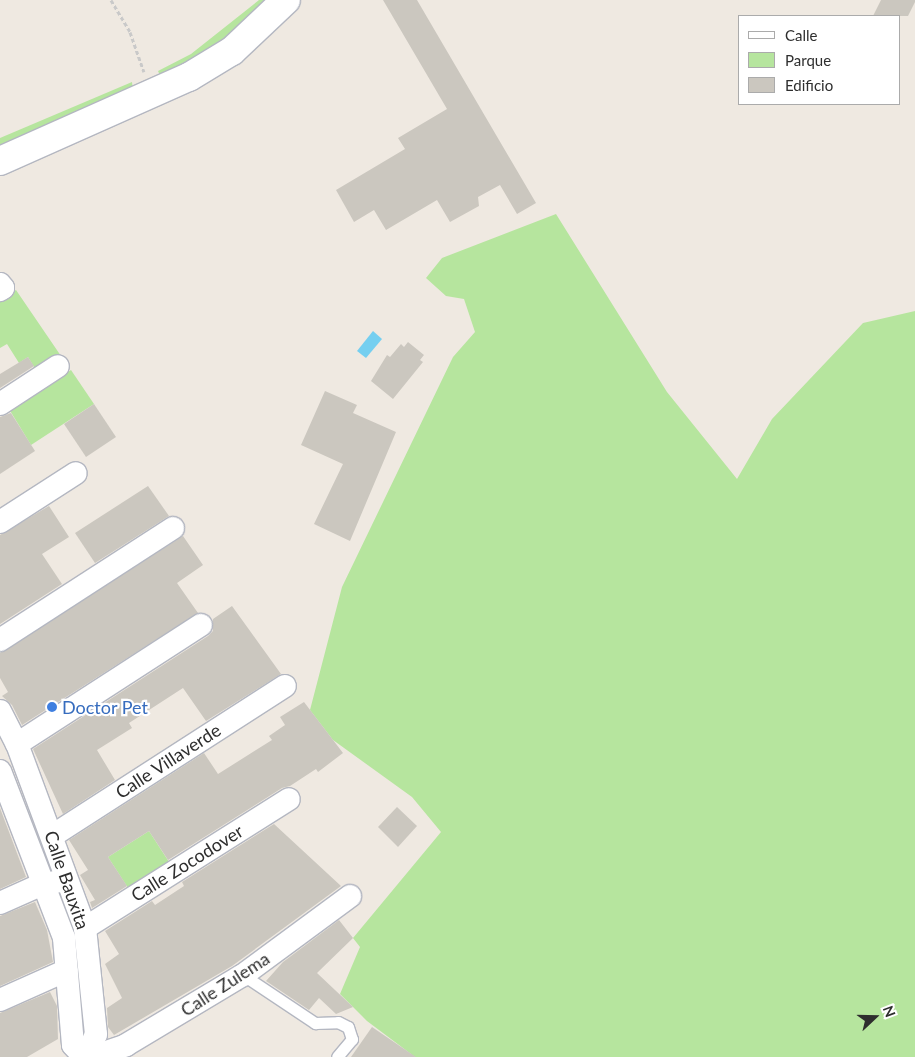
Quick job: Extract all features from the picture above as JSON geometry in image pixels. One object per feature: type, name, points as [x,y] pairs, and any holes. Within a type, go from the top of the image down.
[{"type":"street","points":[[0,161],[150,96],[232,51],[286,0]]},
{"type":"street","points":[[0,284],[0,290]]},
{"type":"street","points":[[0,404],[58,366]]},
{"type":"street","points":[[0,522],[76,473]]},
{"type":"street","points":[[0,640],[174,528]]},
{"type":"street","points":[[17,744],[201,625]]},
{"type":"street","name":"Calle Villaverde","points":[[52,836],[285,686]]},
{"type":"street","name":"Calle Bauxita","points":[[0,711],[17,744],[85,928],[96,1034],[91,1057],[73,1045],[64,938],[46,885],[8,813],[0,771]]},
{"type":"street","name":"Calle Zocodover","points":[[85,928],[289,799]]},
{"type":"street","points":[[0,903],[68,878]]},
{"type":"street","name":"Calle Zulema","points":[[91,1057],[126,1045],[250,983],[350,896]]},
{"type":"street","points":[[0,1000],[67,970]]},
{"type":"lane","points":[[250,983],[315,1023],[338,1022],[348,1027],[352,1039],[337,1057]]},
{"type":"path","points":[[111,0],[139,55],[150,96]]},
{"type":"green space","points":[[259,0],[270,0],[226,40],[162,80],[158,71],[191,54]]},
{"type":"green space","points":[[132,82],[133,91],[0,149],[0,138]]},
{"type":"green space","points":[[556,214],[667,392],[737,479],[772,419],[863,323],[915,311],[915,1057],[411,1057],[411,1054],[367,1021],[340,994],[360,947],[353,938],[441,832],[412,797],[333,740],[310,710],[342,587],[453,357],[475,332],[464,299],[446,296],[426,278],[442,258]]},
{"type":"green space","points":[[16,290],[61,356],[37,372],[28,357],[19,363],[7,344],[0,348],[0,300]]},
{"type":"green space","points":[[71,370],[94,404],[31,445],[9,409]]},
{"type":"green space","points":[[149,831],[171,865],[130,891],[108,857]]},
{"type":"water","points":[[373,331],[382,339],[366,358],[357,351]]},
{"type":"building","points":[[383,0],[417,0],[536,203],[517,214],[500,185],[478,197],[479,206],[450,222],[437,200],[386,230],[374,210],[354,222],[336,190],[405,149],[398,138],[447,109]]},
{"type":"building","points":[[881,0],[915,0],[908,16],[874,15]]},
{"type":"building","points":[[408,342],[424,355],[420,360],[423,362],[393,399],[371,381],[387,355],[390,357],[401,344],[404,347]]},
{"type":"building","points":[[28,357],[34,366],[0,388],[0,374]]},
{"type":"building","points":[[325,391],[357,405],[353,413],[396,432],[350,541],[314,524],[343,464],[301,445]]},
{"type":"building","points":[[94,404],[116,437],[86,457],[64,424]]},
{"type":"building","points":[[11,413],[35,451],[0,474],[0,417]]},
{"type":"building","points":[[148,486],[169,516],[95,563],[75,533]]},
{"type":"building","points":[[49,506],[69,537],[42,554],[62,584],[0,624],[0,535]]},
{"type":"building","points":[[183,536],[203,565],[177,583],[198,613],[22,725],[12,705],[2,696],[8,692],[0,678],[0,653]]},
{"type":"building","points":[[232,606],[281,674],[206,721],[183,688],[129,723],[132,728],[97,750],[115,780],[63,814],[33,749],[208,636],[213,631],[213,619]]},
{"type":"building","points":[[304,702],[343,753],[318,772],[316,769],[290,786],[282,788],[168,860],[149,831],[108,857],[127,886],[92,908],[90,902],[95,900],[80,875],[88,870],[69,840],[204,753],[218,774],[272,740],[269,736],[285,725],[280,717]]},
{"type":"building","points":[[397,807],[417,826],[398,847],[378,827]]},
{"type":"building","points":[[0,808],[26,877],[0,889]]},
{"type":"building","points":[[274,824],[341,886],[232,966],[114,1035],[108,1027],[107,1008],[122,998],[105,964],[119,954],[105,931],[152,901],[155,905],[184,886],[182,882]]},
{"type":"building","points":[[35,902],[47,930],[53,962],[0,986],[0,916]]},
{"type":"building","points":[[339,920],[353,938],[317,973],[353,1007],[336,1014],[319,998],[309,1010],[266,981],[283,962]]},
{"type":"building","points":[[50,992],[57,1006],[58,1039],[27,1057],[0,1057],[0,1013]]},
{"type":"building","points":[[372,1027],[416,1057],[351,1057]]},
{"type":"place","name":"Doctor Pet","points":[[52,707]]}]
